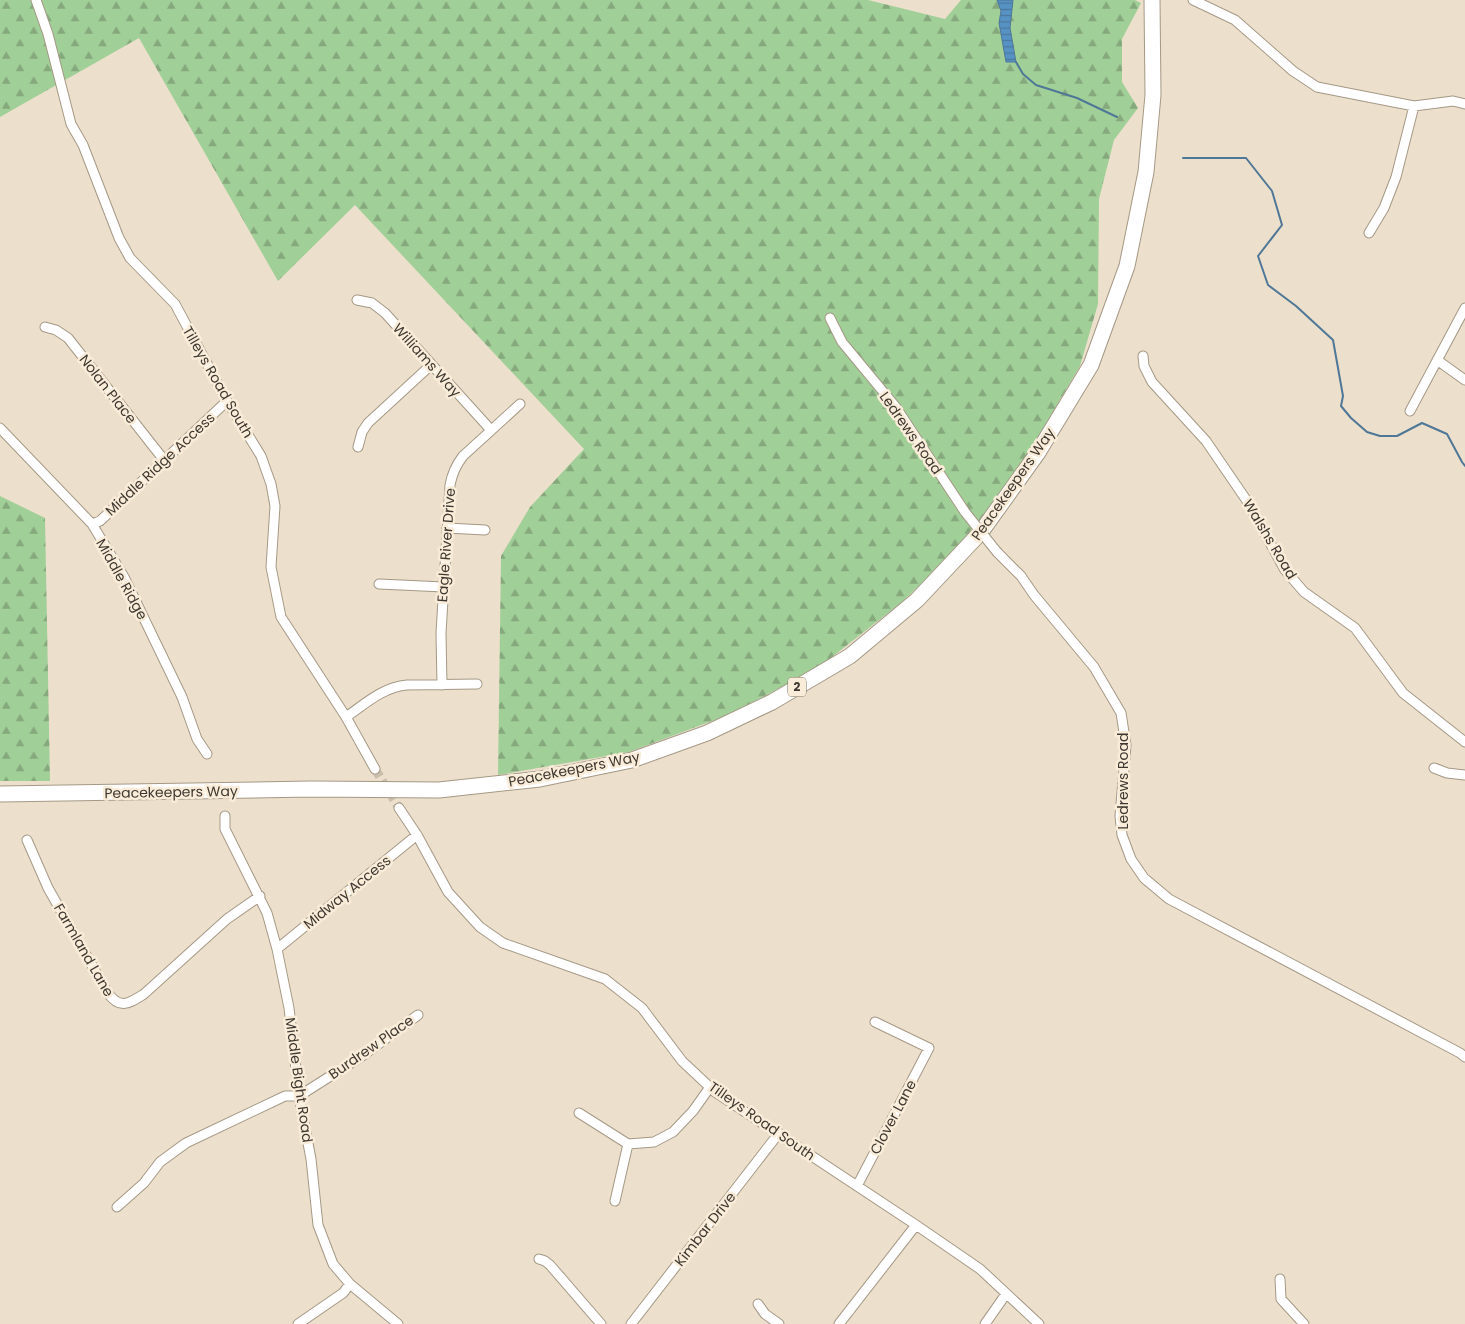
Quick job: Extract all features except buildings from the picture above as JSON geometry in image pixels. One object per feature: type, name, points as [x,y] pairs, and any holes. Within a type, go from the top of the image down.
[{"type":"highway","name":"Peacekeepers Way","points":[[0,794],[438,790],[540,779],[632,760],[707,733],[772,702],[850,656],[917,600],[981,532],[1038,454],[1090,365],[1127,266],[1146,172],[1153,95],[1152,0]]},
{"type":"street","name":"Tilleys Road South","points":[[36,0],[48,34],[72,124],[83,145],[119,238],[130,258],[175,304],[227,400],[261,456],[271,484],[275,506],[271,567],[282,617],[346,717],[375,770]]},
{"type":"street","points":[[1195,0],[1235,20],[1293,71],[1318,87],[1414,106],[1453,101],[1465,104]]},
{"type":"street","points":[[1369,233],[1384,208],[1396,177],[1414,106]]},
{"type":"street","name":"Williams Way","points":[[357,300],[372,304],[380,309],[491,430]]},
{"type":"street","points":[[1410,411],[1465,308]]},
{"type":"street","name":"Ledrews Road","points":[[830,318],[842,342],[895,406],[964,512],[997,552],[1020,576],[1094,667],[1121,713],[1126,745],[1120,816],[1122,835],[1130,859],[1144,878],[1169,900],[1465,1057]]},
{"type":"street","name":"Nolan Place","points":[[45,327],[56,330],[68,338],[164,460]]},
{"type":"street","name":"Walshs Road","points":[[1143,356],[1144,366],[1152,382],[1206,441],[1247,501],[1285,570],[1304,592],[1355,628],[1403,693],[1465,742]]},
{"type":"street","points":[[1437,360],[1465,380]]},
{"type":"street","points":[[358,447],[362,432],[368,423],[431,365]]},
{"type":"street","name":"Middle Ridge Access","points":[[92,524],[100,521],[227,400]]},
{"type":"street","name":"Eagle River Drive","points":[[442,684],[441,633],[450,485],[455,468],[463,456],[520,404]]},
{"type":"street","name":"Middle Ridge","points":[[0,428],[92,524],[124,577],[182,697],[197,739],[207,754]]},
{"type":"street","points":[[447,528],[485,530]]},
{"type":"street","points":[[379,584],[444,587]]},
{"type":"street","points":[[346,717],[390,688],[407,685],[477,684]]},
{"type":"street","points":[[1434,768],[1447,773],[1465,776]]},
{"type":"street","name":"Tilleys Road South","points":[[400,808],[448,892],[480,927],[503,944],[605,979],[642,1008],[682,1060],[715,1092],[980,1269],[1039,1324]]},
{"type":"street","name":"Middle Bight Road","points":[[225,816],[225,829],[260,896],[267,913],[277,950],[289,1008],[299,1096],[311,1159],[318,1225],[333,1264],[350,1284],[398,1324]]},
{"type":"street","name":"Midway Access","points":[[277,950],[417,835]]},
{"type":"street","name":"Farmland Lane","points":[[27,840],[48,888],[107,992],[112,1000],[118,1004],[132,1002],[144,994],[227,919],[260,896]]},
{"type":"street","name":"Burdrew Place","points":[[299,1096],[362,1056],[418,1015]]},
{"type":"street","name":"Clover Lane","points":[[857,1186],[929,1048],[874,1022]]},
{"type":"street","points":[[579,1113],[628,1144],[654,1142],[673,1132],[693,1111],[710,1087]]},
{"type":"street","points":[[117,1207],[144,1183],[160,1162],[186,1143],[285,1096],[299,1096]]},
{"type":"street","name":"Kimbar Drive","points":[[632,1324],[778,1133]]},
{"type":"street","points":[[615,1201],[628,1144]]},
{"type":"street","points":[[839,1324],[916,1225]]},
{"type":"street","points":[[539,1260],[545,1261],[550,1265],[601,1324]]},
{"type":"street","points":[[1280,1279],[1281,1299],[1304,1324]]},
{"type":"street","points":[[298,1324],[343,1293],[350,1284]]},
{"type":"street","points":[[985,1324],[1006,1294]]},
{"type":"street","points":[[758,1304],[765,1314],[779,1324]]},
{"type":"green space","points":[[0,0],[868,0],[945,19],[961,0],[1135,0],[1141,3],[1122,39],[1122,82],[1138,108],[1114,140],[1099,199],[1098,304],[1080,366],[1015,476],[973,534],[902,602],[818,668],[728,715],[629,752],[498,775],[501,556],[530,507],[584,449],[355,205],[278,281],[139,38],[0,117]]},
{"type":"green space","points":[[0,496],[45,518],[50,781],[0,781]]},
{"type":"water","points":[[997,0],[1013,0],[1010,28],[1016,62],[1006,62],[999,23],[1001,11]]},
{"type":"waterway","points":[[1016,62],[1023,74],[1036,85],[1077,98],[1117,117]]},
{"type":"waterway","points":[[1183,158],[1246,158],[1272,191],[1282,225],[1258,256],[1268,285],[1296,306],[1333,340],[1343,396],[1341,406],[1351,418],[1367,432],[1380,436],[1397,436],[1422,423],[1447,434],[1465,466]]},
{"type":"tunnel","points":[[375,769],[399,808]]}]
